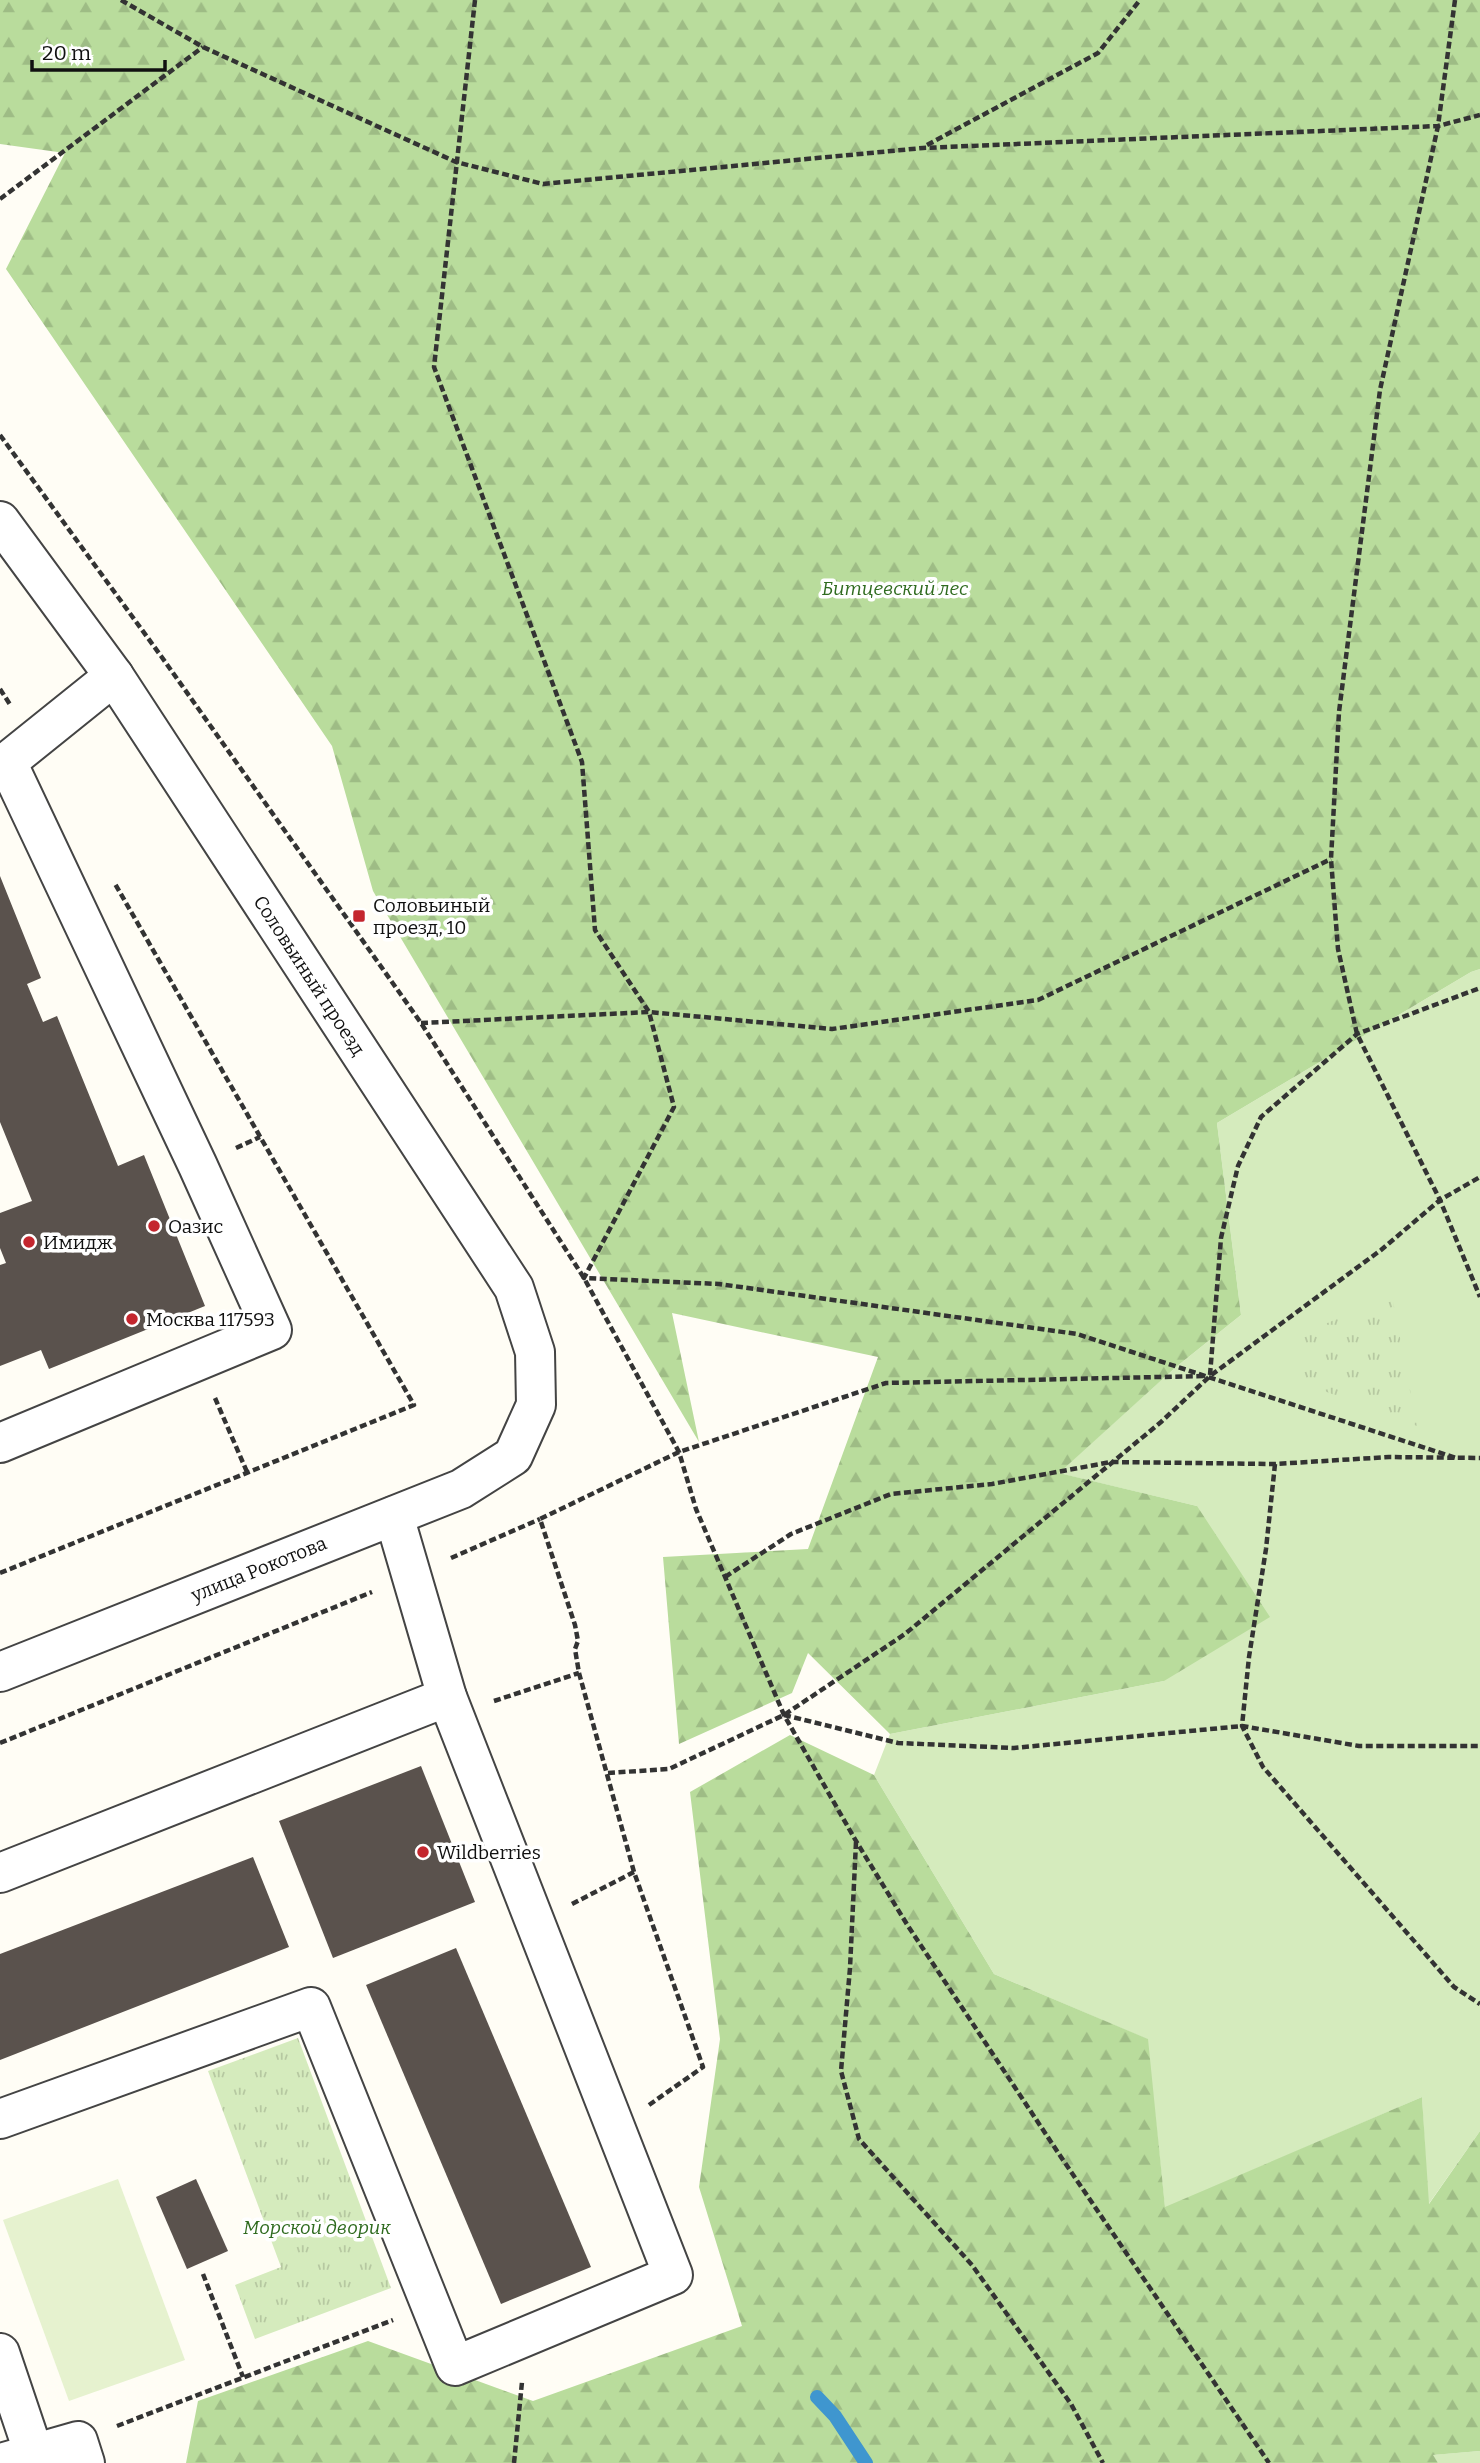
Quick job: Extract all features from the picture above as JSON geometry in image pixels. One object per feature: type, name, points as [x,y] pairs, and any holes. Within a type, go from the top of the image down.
[{"type":"street","name":"Соловьиный проезд","points":[[0,521],[114,676],[514,1288],[535,1352],[536,1405],[513,1456]]},
{"type":"street","points":[[0,1443],[272,1330],[13,757],[114,676]]},
{"type":"street","name":"улица Рокотова","points":[[0,1672],[461,1489],[513,1456]]},
{"type":"street","points":[[0,2119],[310,2007],[455,2366],[673,2275],[450,1706],[394,1516]]},
{"type":"street","points":[[0,1873],[450,1706]]},
{"type":"street","points":[[0,2353],[18,2458],[82,2452]]},
{"type":"path","points":[[121,0],[203,47],[456,162],[544,184],[923,148],[1438,126],[1480,116]]},
{"type":"path","points":[[475,0],[433,367],[582,762],[595,930],[649,1012],[674,1107],[584,1278]]},
{"type":"path","points":[[923,148],[1098,53],[1140,0]]},
{"type":"path","points":[[1455,0],[1438,126],[1380,390],[1339,712],[1331,859],[1338,949],[1357,1034],[1440,1200],[1480,1297]]},
{"type":"path","points":[[0,199],[203,47]]},
{"type":"path","points":[[0,435],[161,656],[421,1023],[584,1278],[680,1452],[696,1509],[784,1714],[856,1841],[908,1926],[1075,2179],[1269,2463]]},
{"type":"path","points":[[0,689],[13,757]]},
{"type":"path","points":[[421,1023],[649,1012],[832,1029],[1038,1000],[1331,859]]},
{"type":"path","points":[[0,1573],[414,1405],[109,873]]},
{"type":"path","points":[[1210,1376],[1221,1238],[1238,1167],[1261,1117],[1357,1034],[1480,988]]},
{"type":"path","points":[[608,1773],[669,1769],[784,1714],[905,1634],[1161,1422],[1210,1376],[1381,1250],[1440,1200],[1480,1177]]},
{"type":"path","points":[[584,1278],[719,1284],[1077,1334],[1456,1458]]},
{"type":"path","points":[[200,1362],[247,1472]]},
{"type":"path","points":[[0,1743],[412,1576],[680,1452],[886,1383],[1210,1376]]},
{"type":"path","points":[[725,1577],[791,1534],[891,1493],[992,1484],[1111,1462],[1275,1464],[1389,1457],[1480,1458]]},
{"type":"path","points":[[1275,1464],[1242,1726],[1263,1767],[1454,1987],[1480,2004]]},
{"type":"path","points":[[540,1519],[575,1625],[579,1673],[634,1872],[704,2067],[615,2128]]},
{"type":"path","points":[[450,1706],[579,1673]]},
{"type":"path","points":[[784,1714],[898,1743],[1014,1748],[1242,1726],[1359,1746],[1480,1746]]},
{"type":"path","points":[[856,1841],[850,1968],[841,2071],[859,2139],[972,2265],[1071,2404],[1103,2463]]},
{"type":"path","points":[[535,1923],[634,1872]]},
{"type":"path","points":[[204,2274],[243,2378]]},
{"type":"path","points":[[82,2452],[243,2378],[430,2306]]},
{"type":"path","points":[[514,2463],[518,2436]]},
{"type":"green space","name":"Битцевский лес","points":[[0,0],[1480,0],[1480,969],[1217,1123],[1241,1315],[1176,1367],[1059,1473],[1197,1506],[1270,1617],[1164,1681],[890,1734],[808,1653],[792,1693],[679,1744],[663,1557],[808,1549],[878,1357],[672,1313],[699,1442],[373,891],[332,746],[6,269],[65,153],[0,144]]},
{"type":"green space","points":[[1480,969],[1480,2131],[1428,2205],[1422,2097],[1165,2208],[1147,2039],[994,1974],[874,1775],[890,1734],[1164,1681],[1197,1506],[1058,1473],[1176,1367],[1241,1315],[1217,1123]]},
{"type":"green space","points":[[1392,1296],[1417,1426],[1303,1383],[1301,1334]]},
{"type":"green space","points":[[790,1735],[874,1775],[994,1974],[1148,2039],[1165,2207],[1422,2097],[1429,2204],[1480,2131],[1480,2451],[1433,2455],[1438,2463],[186,2463],[198,2401],[368,2341],[533,2401],[742,2326],[699,2187],[720,2039],[690,1792]]},
{"type":"green space","name":"Морской дворик","points":[[298,2038],[391,2288],[255,2339],[235,2285],[281,2267],[208,2071]]},
{"type":"green space","points":[[118,2179],[185,2360],[69,2401],[3,2220]]},
{"type":"green space","points":[[1480,2451],[1480,2463],[1438,2463],[1432,2455]]},
{"type":"building","points":[[0,876],[41,978],[27,984],[43,1022],[57,1016],[118,1166],[144,1155],[205,1306],[49,1369],[41,1350],[0,1366],[0,1265],[6,1263],[0,1248],[0,1213],[32,1201],[0,1122]]},
{"type":"building","points":[[421,1766],[475,1902],[333,1958],[279,1821]]},
{"type":"building","points":[[253,1857],[289,1947],[0,2060],[0,1954]]},
{"type":"building","points":[[456,1948],[591,2267],[501,2304],[366,1985]]},
{"type":"building","points":[[196,2179],[228,2251],[187,2269],[156,2197]]},
{"type":"waterway","points":[[817,2397],[835,2416],[866,2463]]},
{"type":"place","name":"Соловьиный проезд, 10","points":[[359,916]]},
{"type":"place","name":"Оазис","points":[[154,1226]]},
{"type":"place","name":"Имидж","points":[[29,1242]]},
{"type":"place","name":"Москва 117593","points":[[132,1319]]},
{"type":"place","name":"Wildberries","points":[[423,1852]]}]
